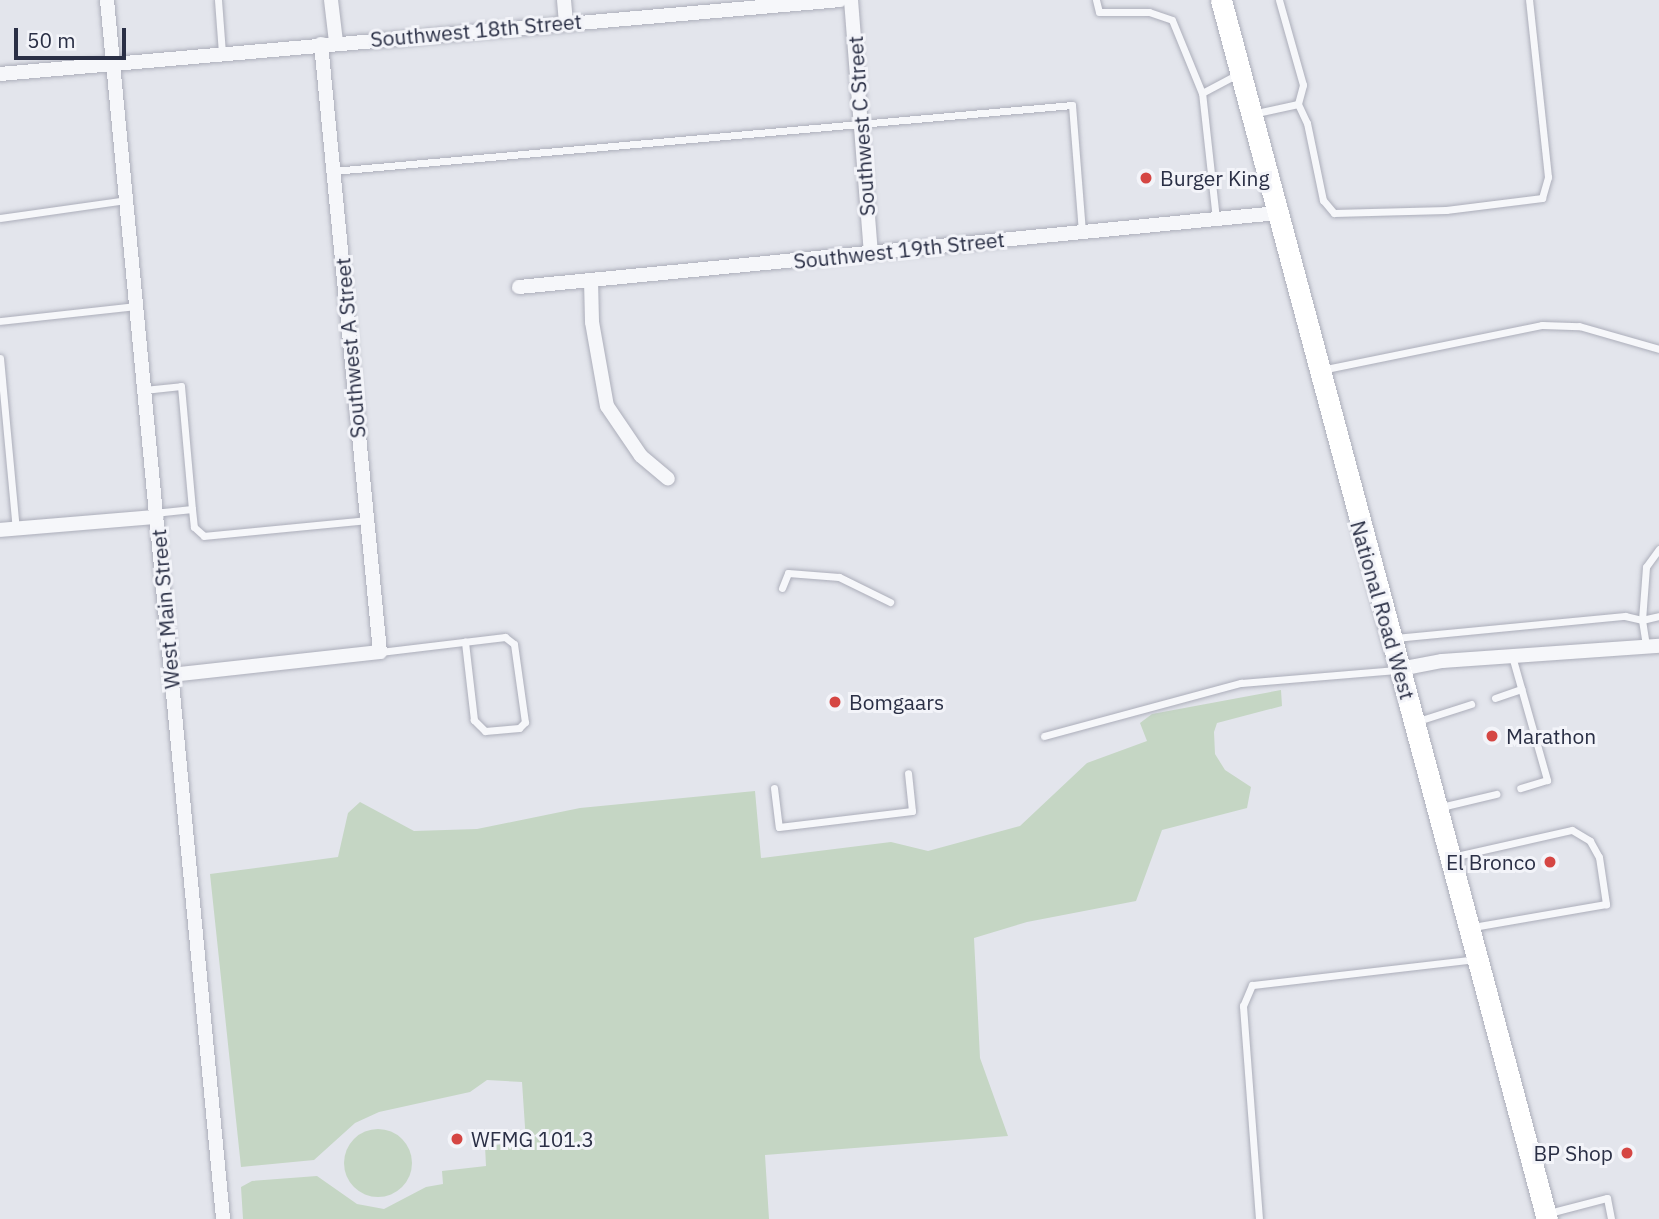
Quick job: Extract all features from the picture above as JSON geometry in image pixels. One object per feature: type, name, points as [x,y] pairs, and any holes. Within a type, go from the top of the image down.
[{"type":"main road","name":"National Road West","points":[[1221,0],[1546,1216]]},
{"type":"street","name":"West Main Street","points":[[107,0],[223,1219]]},
{"type":"street","name":"Southwest A Street","points":[[331,0],[328,43],[333,172],[380,652]]},
{"type":"street","points":[[564,0],[566,22]]},
{"type":"street","name":"Southwest 18th Street","points":[[0,72],[840,0]]},
{"type":"street","name":"Southwest C Street","points":[[851,0],[871,253]]},
{"type":"street","name":"Southwest 19th Street","points":[[519,287],[1278,214]]},
{"type":"street","points":[[591,280],[592,322],[607,405],[641,456],[668,479]]},
{"type":"street","points":[[0,530],[156,515]]},
{"type":"street","points":[[1400,669],[1442,661],[1653,646]]},
{"type":"street","points":[[171,675],[380,652]]},
{"type":"lane","points":[[218,0],[222,53]]},
{"type":"lane","points":[[1096,0],[1099,12],[1149,12],[1172,20],[1202,93],[1216,219]]},
{"type":"lane","points":[[1279,0],[1303,85],[1298,104],[1307,123],[1323,200],[1334,213],[1446,210],[1542,198],[1548,177],[1529,0]]},
{"type":"lane","points":[[1202,93],[1240,73]]},
{"type":"lane","points":[[1252,114],[1298,104]]},
{"type":"lane","points":[[333,172],[1072,105],[1082,232]]},
{"type":"lane","points":[[0,218],[126,200]]},
{"type":"lane","points":[[0,321],[136,306]]},
{"type":"lane","points":[[1318,370],[1542,325],[1579,326],[1659,349]]},
{"type":"lane","points":[[0,358],[16,528]]},
{"type":"lane","points":[[144,390],[181,386],[194,527],[204,536],[367,520]]},
{"type":"lane","points":[[156,515],[192,509]]},
{"type":"lane","points":[[1653,646],[1642,620],[1646,567],[1659,549]]},
{"type":"lane","points":[[782,588],[788,573],[839,577],[890,601]]},
{"type":"lane","points":[[1391,638],[1626,616],[1642,620],[1659,616]]},
{"type":"lane","points":[[380,652],[505,637],[514,644],[525,722],[519,728],[485,732],[474,720],[465,642]]},
{"type":"lane","points":[[1512,656],[1547,780],[1520,788]]},
{"type":"lane","points":[[1044,736],[1241,683],[1400,669]]},
{"type":"lane","points":[[1495,698],[1521,689]]},
{"type":"lane","points":[[1414,722],[1471,704]]},
{"type":"lane","points":[[774,788],[779,827],[912,811],[908,773]]},
{"type":"lane","points":[[1437,808],[1496,794]]},
{"type":"lane","points":[[1450,857],[1572,830],[1590,841],[1599,857],[1606,904],[1469,928]]},
{"type":"lane","points":[[1259,1219],[1243,1006],[1252,985],[1477,959]]},
{"type":"lane","points":[[1546,1216],[1607,1198],[1611,1219]]},
{"type":"green space","points":[[1281,690],[1282,706],[1217,723],[1214,732],[1215,754],[1225,770],[1251,787],[1247,808],[1162,830],[1136,901],[1027,922],[974,938],[980,1058],[1008,1136],[765,1155],[769,1219],[243,1219],[241,1187],[252,1181],[317,1176],[357,1204],[384,1209],[426,1187],[443,1184],[442,1171],[486,1166],[485,1146],[526,1142],[522,1082],[487,1080],[470,1092],[379,1112],[355,1123],[314,1160],[241,1167],[210,874],[338,857],[348,813],[360,802],[414,831],[477,829],[580,808],[755,791],[761,858],[891,842],[928,851],[1020,826],[1087,763],[1147,741],[1140,723],[1152,714]]},
{"type":"green space","points":[[385,1129],[406,1144],[412,1156],[410,1176],[402,1187],[385,1197],[371,1197],[354,1187],[346,1176],[344,1156],[354,1139],[365,1131]]},
{"type":"place","name":"Burger King","points":[[1146,178]]},
{"type":"place","name":"Bomgaars","points":[[835,702]]},
{"type":"place","name":"Marathon","points":[[1492,736]]},
{"type":"place","name":"El Bronco","points":[[1550,862]]},
{"type":"place","name":"WFMG 101.3","points":[[457,1139]]},
{"type":"place","name":"BP Shop","points":[[1627,1153]]}]
